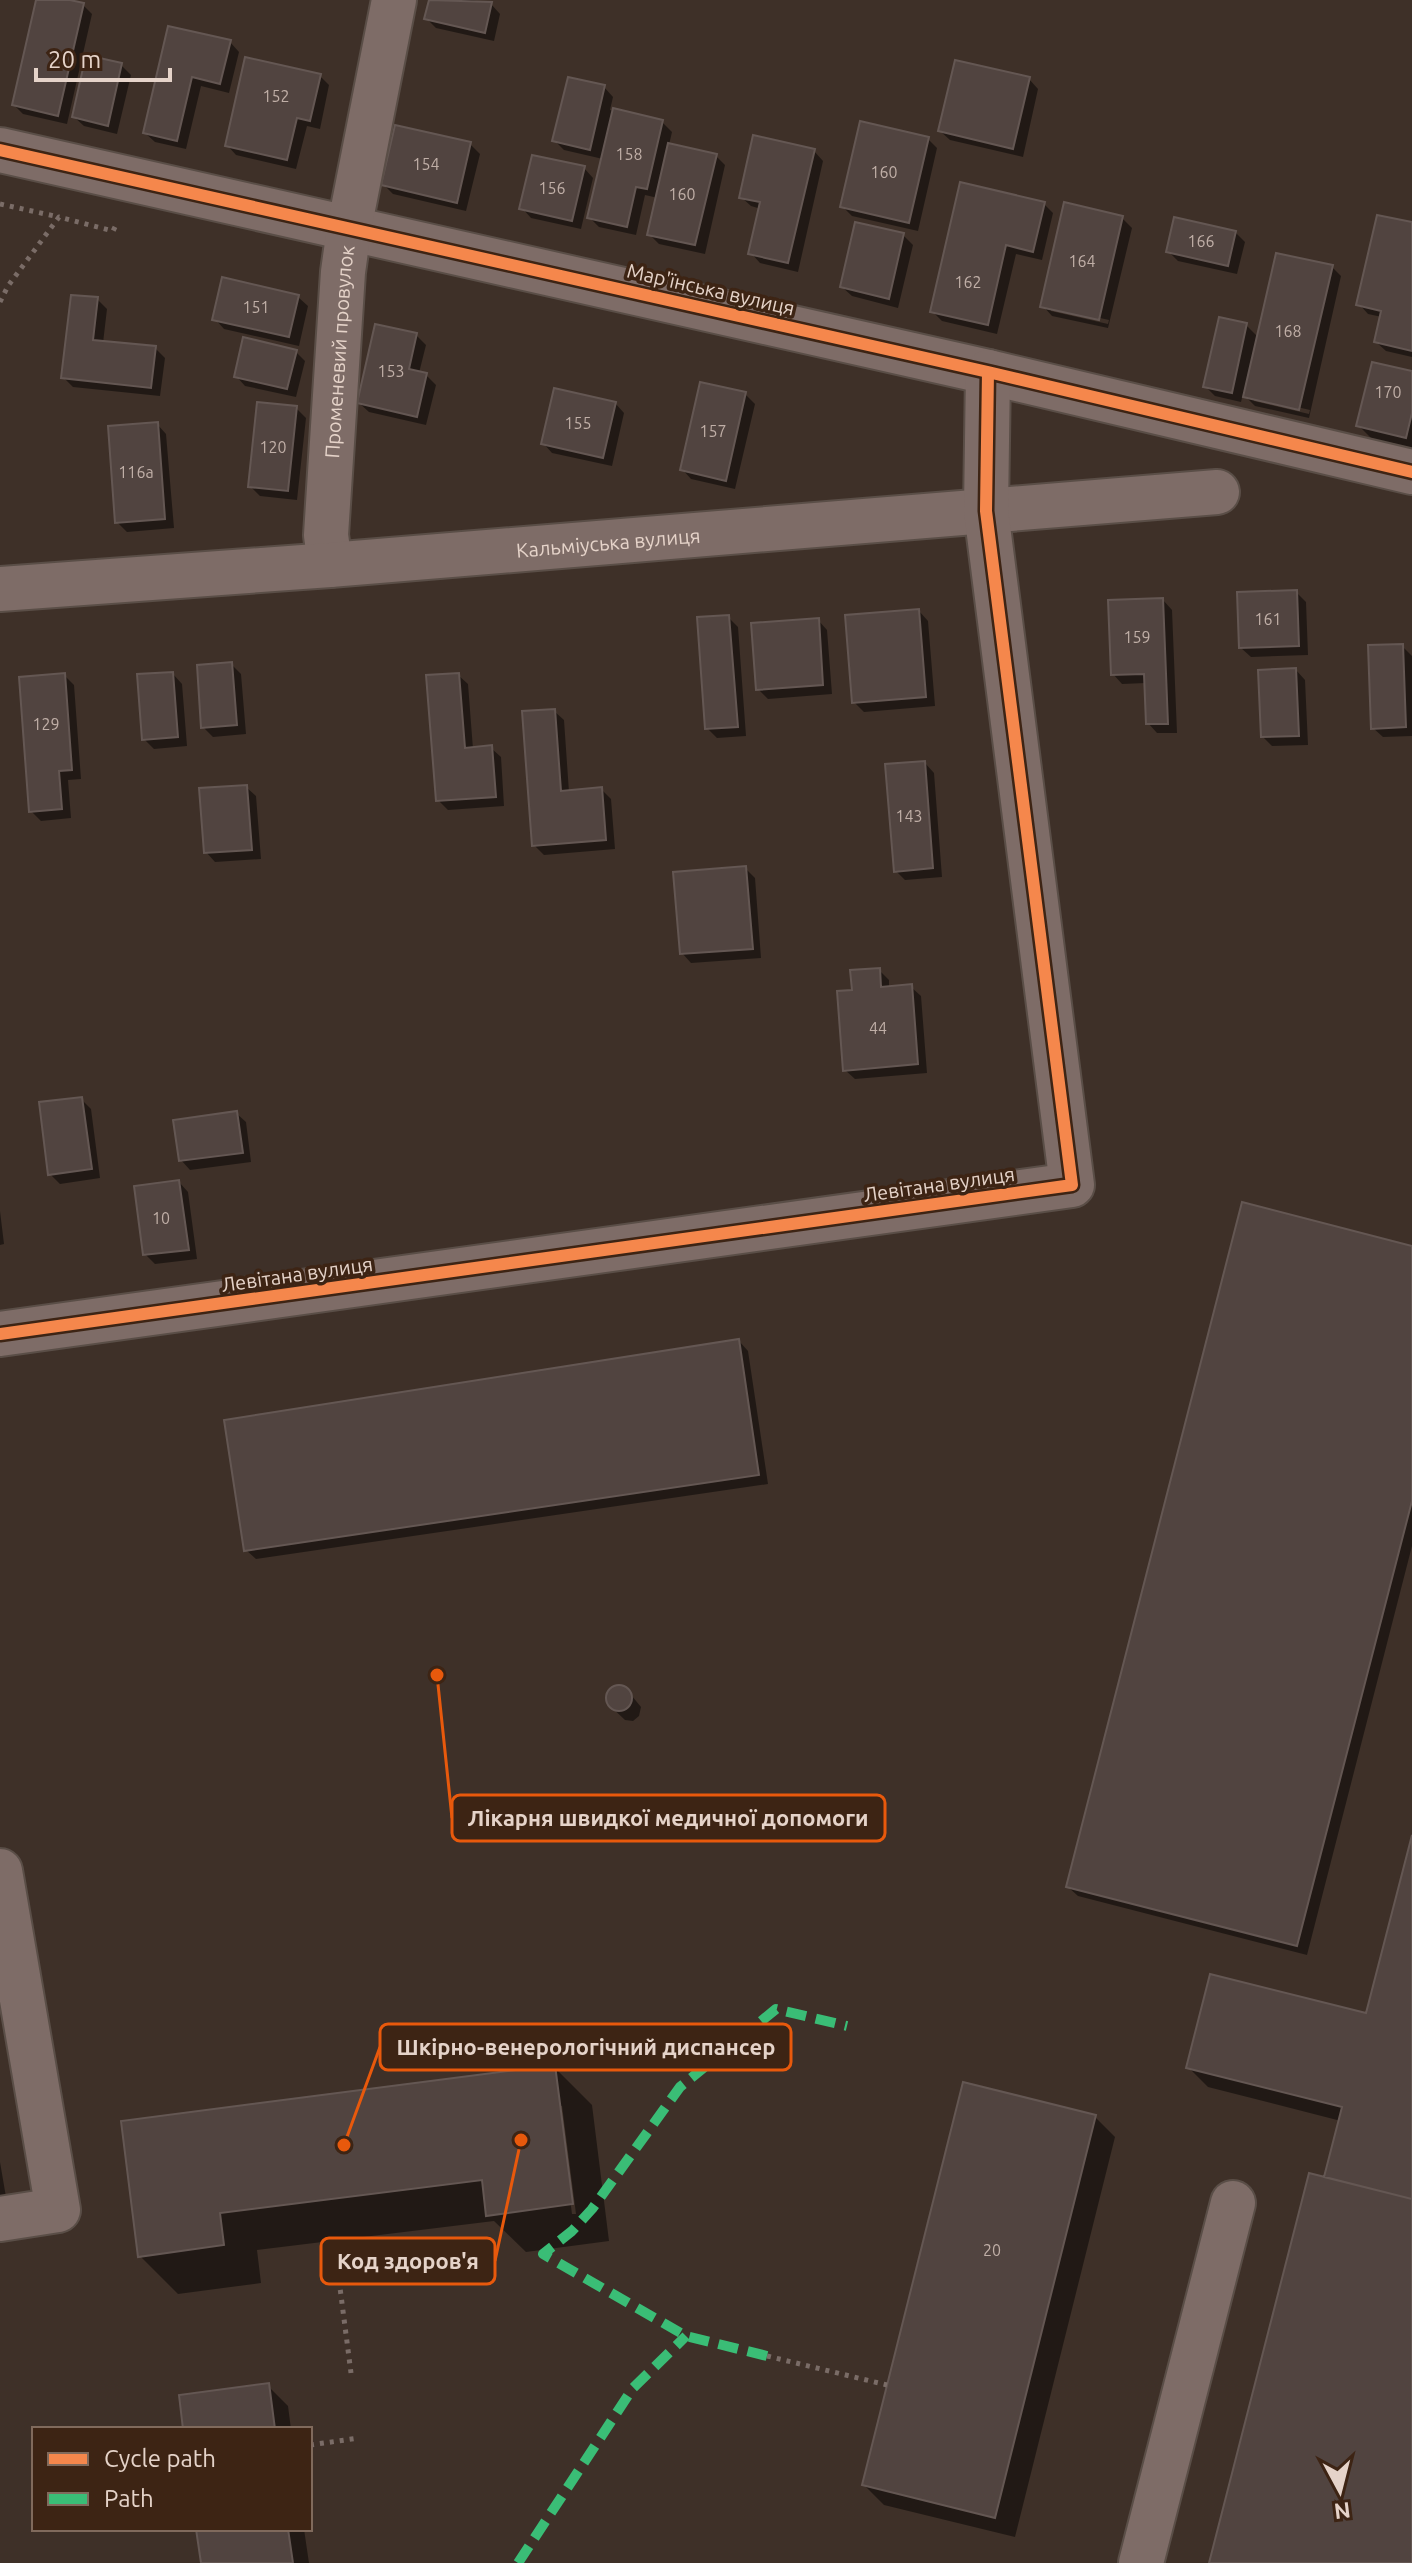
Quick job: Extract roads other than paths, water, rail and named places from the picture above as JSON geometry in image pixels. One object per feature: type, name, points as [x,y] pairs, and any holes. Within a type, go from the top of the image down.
[{"type":"street","name":"Променевий провулок","points":[[330,565],[326,535],[343,272],[394,0]]},
{"type":"street","name":"Мар'їнська вулиця","points":[[0,150],[988,372],[1412,472]]},
{"type":"street","name":"Левітана вулиця","points":[[0,1334],[1072,1185],[986,511],[988,372]]},
{"type":"street","name":"Кальміуська вулиця","points":[[0,589],[1217,492]]},
{"type":"street","points":[[0,1871],[58,2210],[0,2219]]},
{"type":"street","points":[[1141,2563],[1233,2203]]},
{"type":"place","name":"Лікарня швидкої медичної допомоги","points":[[437,1675]]},
{"type":"place","name":"Код здоров'я","points":[[521,2140]]},
{"type":"place","name":"Шкірно-венерологічний диспансер","points":[[344,2145]]}]
